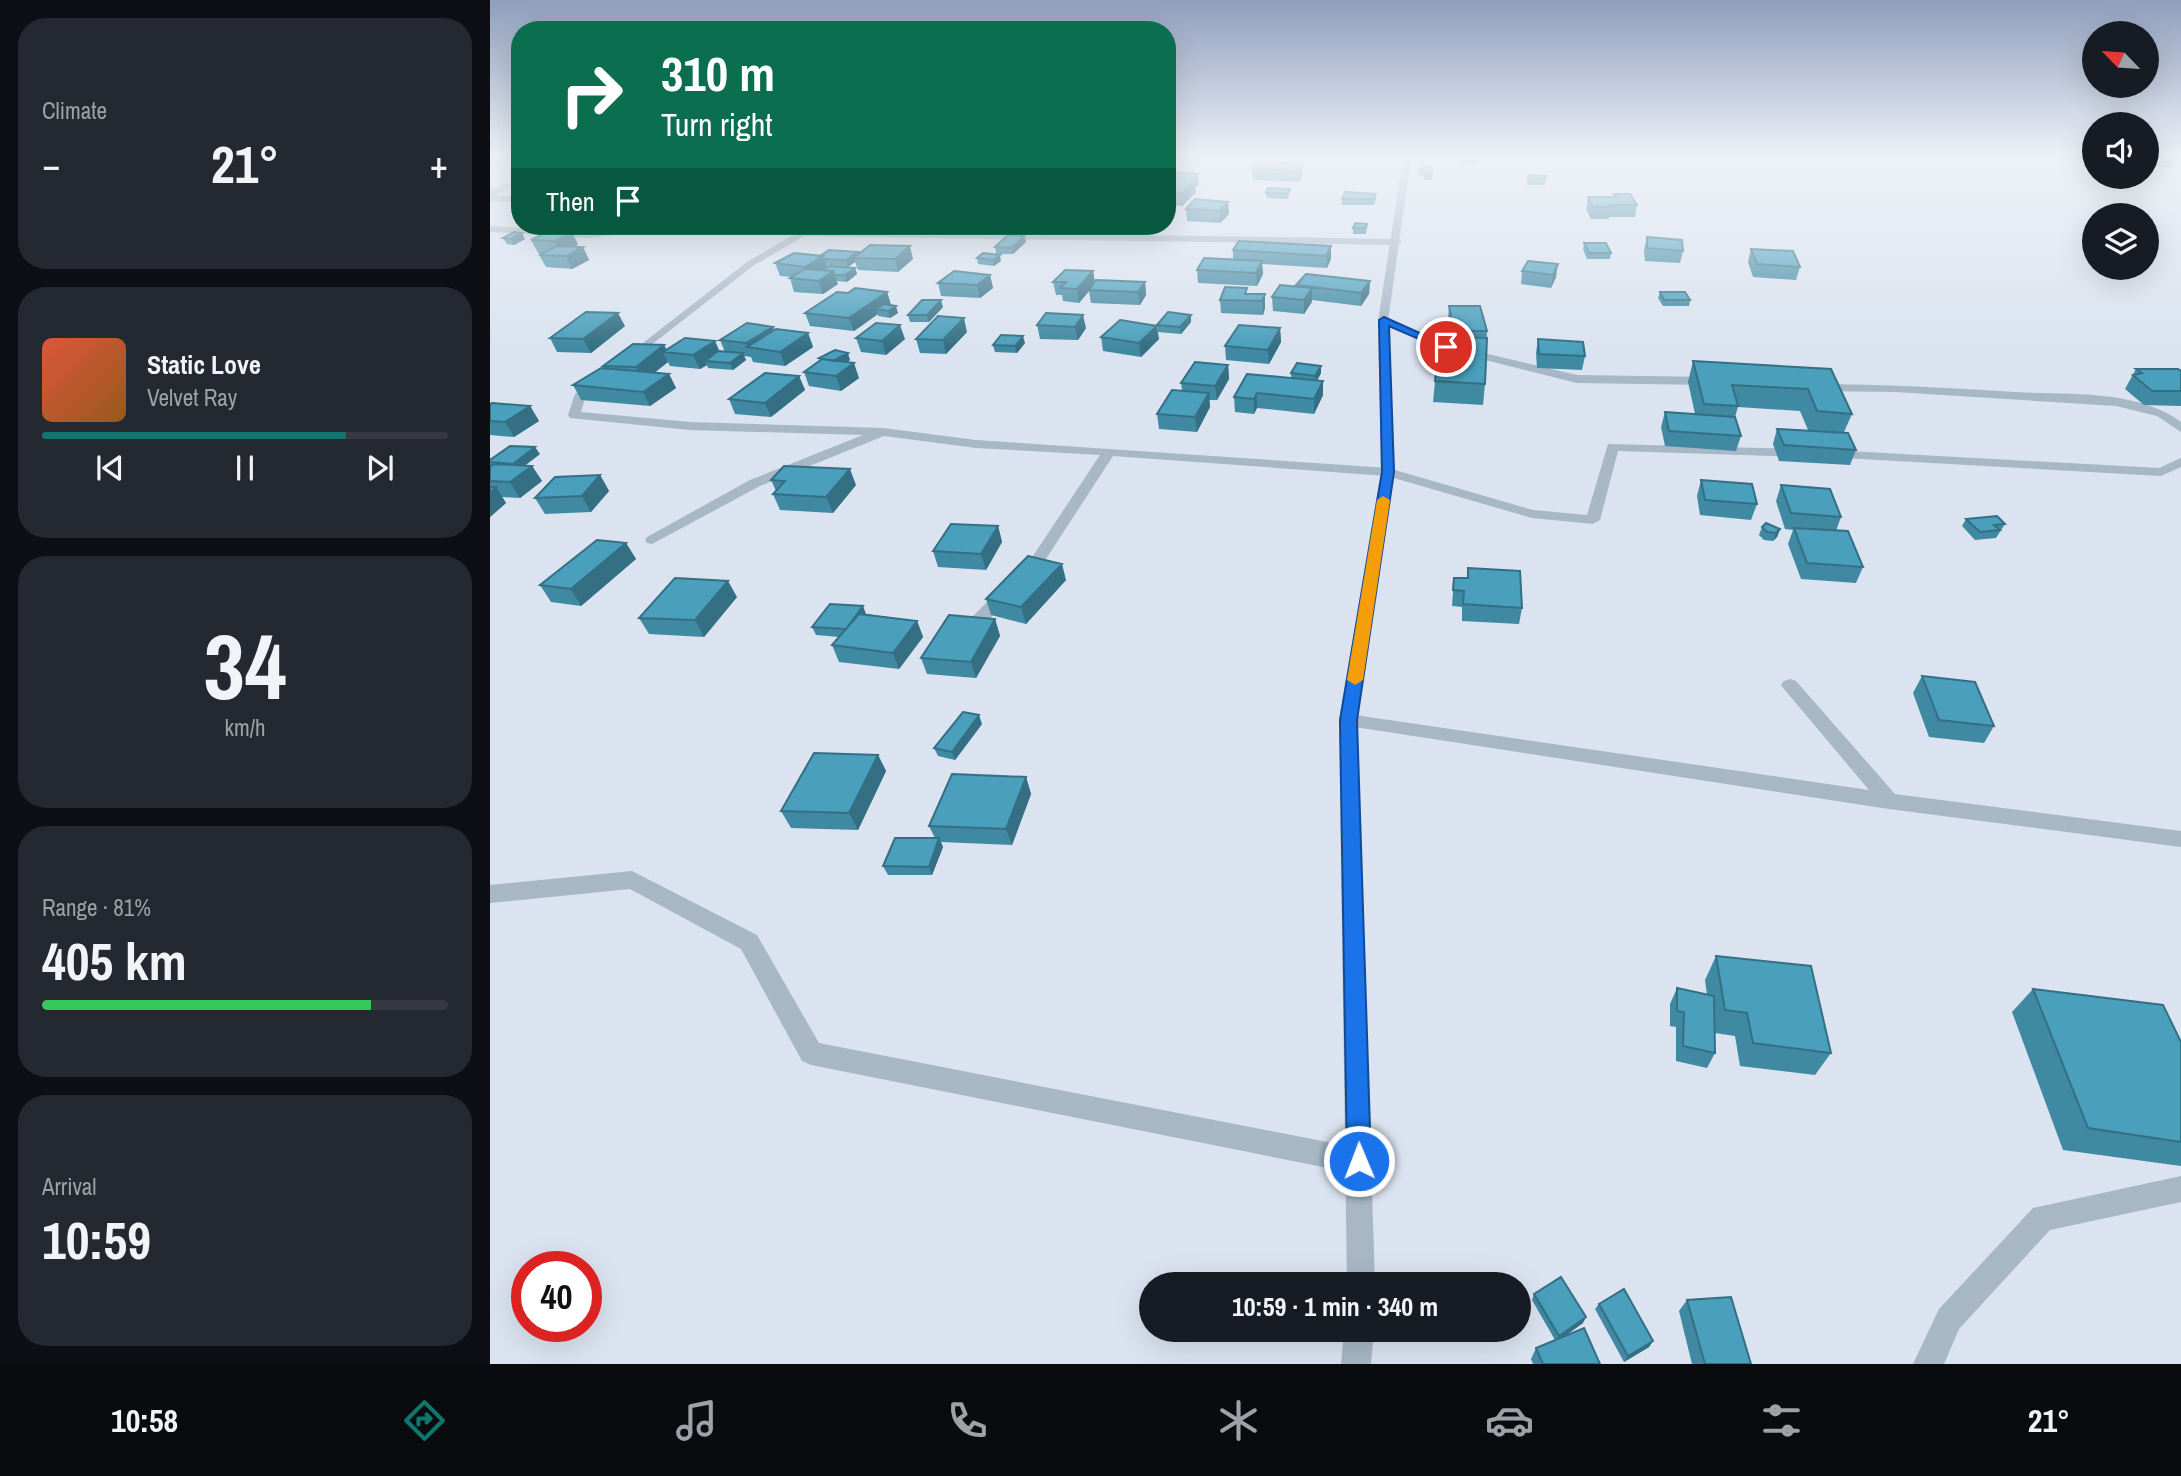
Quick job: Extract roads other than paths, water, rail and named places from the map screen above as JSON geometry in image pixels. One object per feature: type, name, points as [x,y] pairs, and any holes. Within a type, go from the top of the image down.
[{"type":"street","points":[[1362,1272],[1348,720],[1388,472],[1384,320],[1400,222]]},
{"type":"street","points":[[490,229],[511,230]]},
{"type":"street","points":[[798,235],[750,264],[579,397],[574,415],[634,423],[734,430],[883,432],[976,444],[1388,472],[1532,514],[1593,520],[1613,447],[1882,455],[2161,472],[2181,461]]},
{"type":"street","points":[[988,235],[1397,242]]},
{"type":"street","points":[[1384,320],[1446,347],[1577,379],[1725,382]]},
{"type":"street","points":[[1807,386],[1828,389],[1933,390],[2116,402],[2161,412],[2181,428]]},
{"type":"street","points":[[652,540],[755,483],[883,432]]},
{"type":"street","points":[[974,625],[1039,559],[1109,452]]},
{"type":"street","points":[[1790,685],[1889,801]]},
{"type":"street","points":[[1348,720],[1889,801],[2181,839]]},
{"type":"street","points":[[490,894],[632,880],[749,942],[811,1053],[1359,1161]]},
{"type":"street","points":[[1928,1364],[1949,1319],[2043,1218],[2181,1189]]},
{"type":"street","points":[[1356,1364],[1358,1342]]}]
